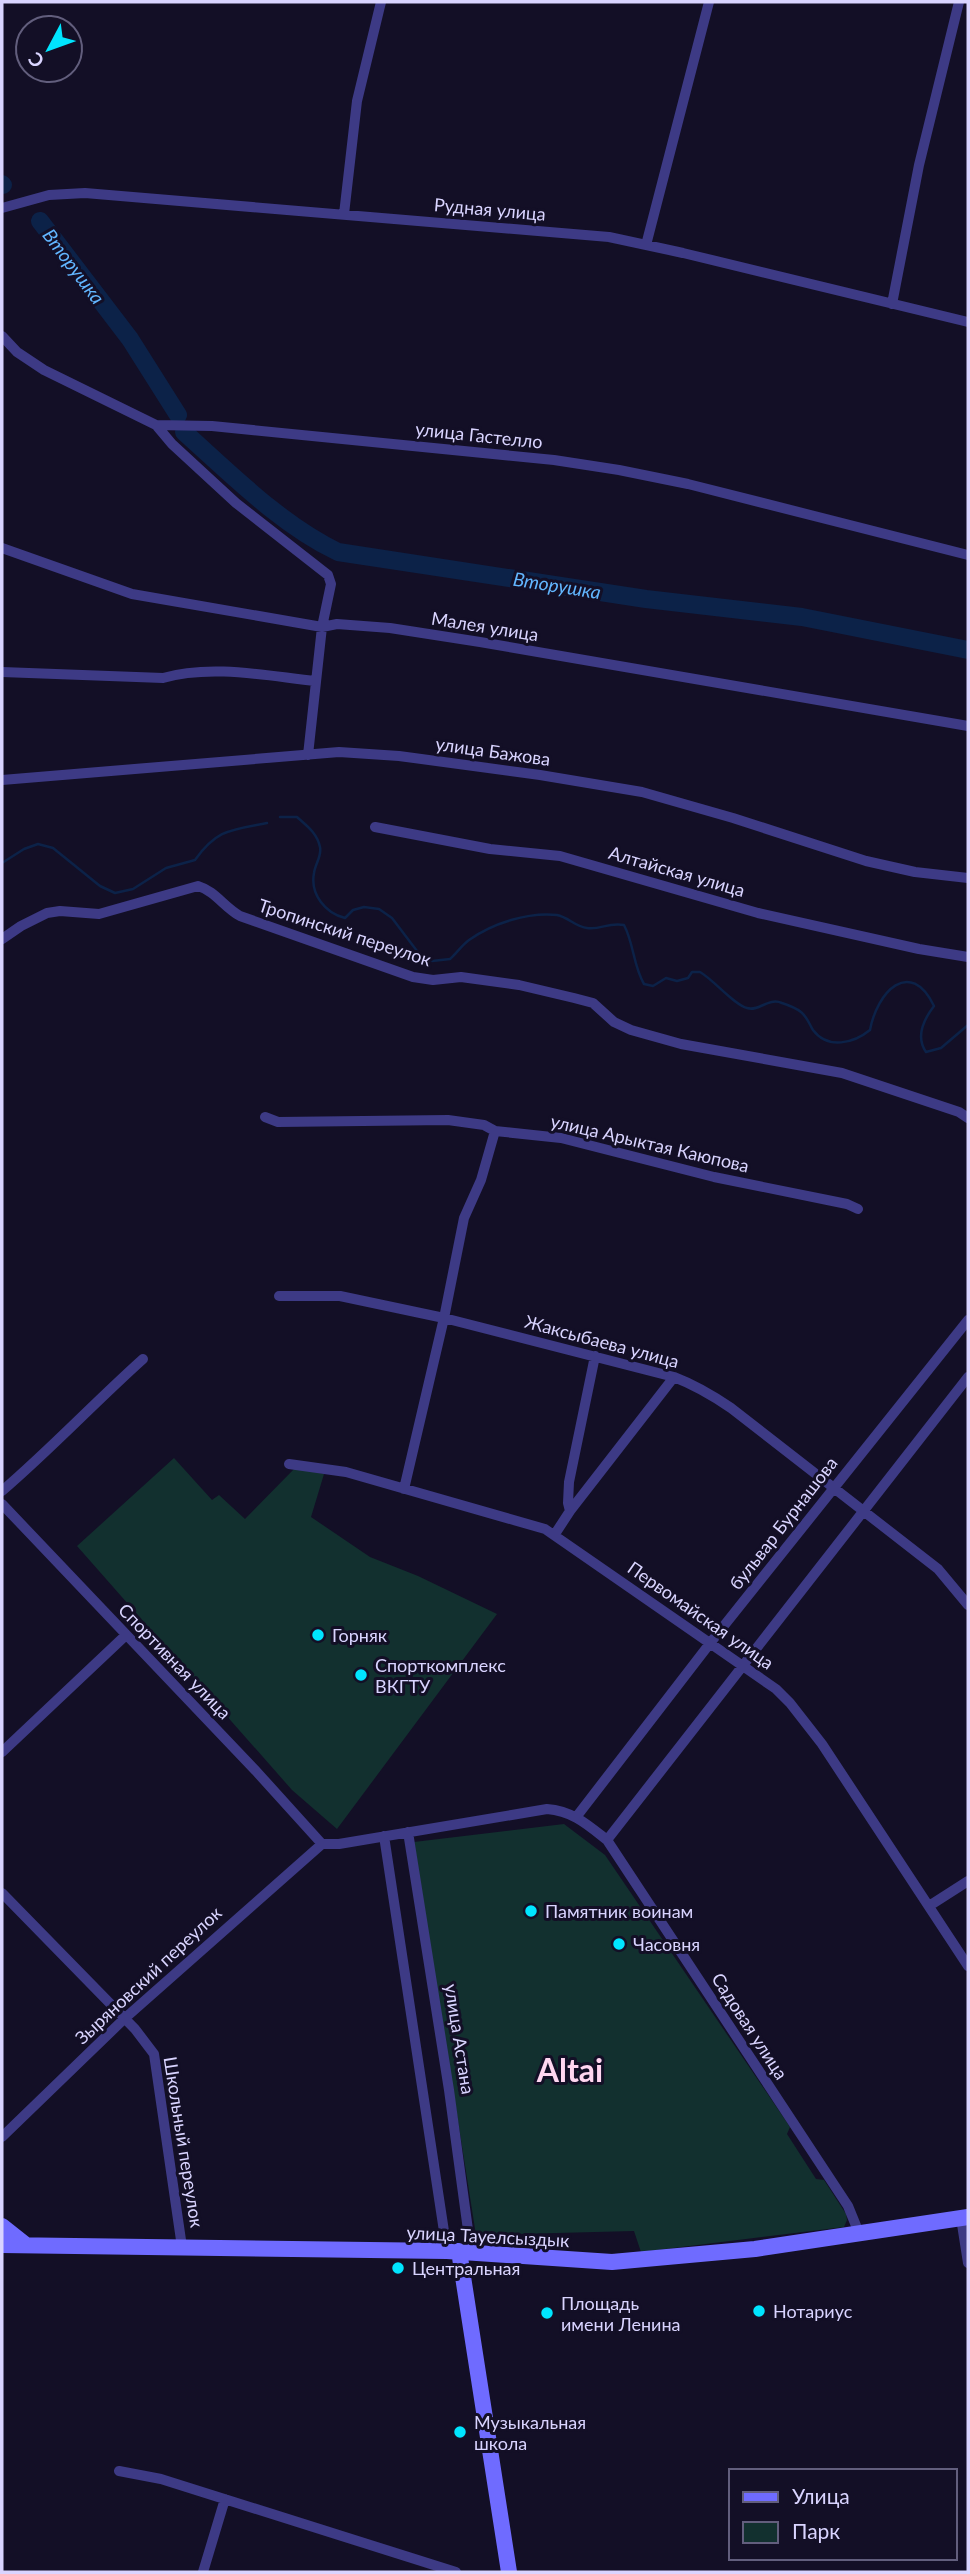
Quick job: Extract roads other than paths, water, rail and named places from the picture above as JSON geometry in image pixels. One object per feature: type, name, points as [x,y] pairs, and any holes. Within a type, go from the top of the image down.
[{"type":"street","points":[[344,214],[357,101],[381,2]]},
{"type":"street","points":[[646,245],[709,2]]},
{"type":"street","points":[[892,304],[919,165],[959,2]]},
{"type":"street","name":"Рудная улица","points":[[2,208],[50,195],[85,193],[609,237],[968,322]]},
{"type":"street","name":"улица Гастелло","points":[[2,337],[17,352],[44,370],[156,425],[212,426],[555,460],[619,470],[688,484],[968,555]]},
{"type":"street","points":[[156,425],[172,444],[236,503],[328,575],[331,583],[322,627],[308,755]]},
{"type":"street","name":"Малея улица","points":[[2,548],[132,594],[322,627],[337,624],[390,628],[480,642],[968,726]]},
{"type":"street","points":[[2,672],[163,678],[183,672],[216,672],[316,681]]},
{"type":"street","name":"улица Бажова","points":[[2,780],[339,752],[399,756],[642,792],[733,818],[866,862],[915,872],[968,878]]},
{"type":"street","name":"Алтайская улица","points":[[375,827],[490,849],[561,856],[758,913],[919,949],[968,957]]},
{"type":"street","name":"Тропинский переулок","points":[[2,939],[20,926],[47,913],[60,911],[99,914],[198,886],[212,892],[227,908],[240,916],[413,976],[433,980],[461,977],[495,982],[593,1003],[614,1022],[631,1030],[681,1044],[842,1073],[948,1108],[968,1118]]},
{"type":"street","name":"улица Арыктая Каюпова","points":[[265,1117],[278,1122],[448,1120],[484,1125],[495,1131],[561,1138],[714,1177],[846,1204],[858,1209]]},
{"type":"street","points":[[404,1489],[464,1219],[481,1180],[495,1131]]},
{"type":"street","name":"Жаксыбаева улица","points":[[279,1296],[340,1296],[444,1318],[674,1377],[706,1391],[938,1569],[968,1605]]},
{"type":"street","name":"бульвар Бурнашова","points":[[577,1816],[711,1642],[968,1320]]},
{"type":"street","points":[[570,1511],[569,1482],[595,1356]]},
{"type":"street","points":[[2,1491],[143,1359]]},
{"type":"street","points":[[555,1534],[674,1377]]},
{"type":"street","points":[[607,1840],[968,1377]]},
{"type":"street","name":"Первомайская улица","points":[[289,1464],[346,1472],[545,1529],[776,1689],[822,1744],[968,1966]]},
{"type":"street","name":"Спортивная улица","points":[[2,1504],[322,1843]]},
{"type":"street","points":[[2,1752],[126,1635]]},
{"type":"street","points":[[322,1843],[339,1844],[547,1809],[561,1810],[577,1816]]},
{"type":"street","name":"Садовая улица","points":[[577,1816],[607,1840],[848,2206],[859,2233]]},
{"type":"street","name":"улица Астана","points":[[408,1832],[449,2090],[459,2251]]},
{"type":"street","name":"улица Астана","points":[[384,1836],[459,2251],[509,2572]]},
{"type":"street","name":"Зыряновский переулок","points":[[2,2137],[124,2019],[322,1843]]},
{"type":"street","points":[[929,1906],[968,1881]]},
{"type":"street","name":"Школьный переулок","points":[[2,1893],[148,2044],[154,2054],[183,2247]]},
{"type":"street","points":[[965,2218],[968,2263]]},
{"type":"street","name":"улица Тауелсыздык","points":[[2,2245],[459,2251],[612,2262],[743,2251],[965,2218]]},
{"type":"street","points":[[2,2226],[26,2245]]},
{"type":"street","points":[[119,2471],[161,2479],[456,2572]]},
{"type":"street","points":[[203,2572],[225,2499]]},
{"type":"waterway","name":"Вторушка","points":[[40,221],[130,339],[178,415]]},
{"type":"waterway","name":"Вторушка","points":[[184,432],[276,513],[338,552],[646,599],[802,617],[968,650]]},
{"type":"waterway","points":[[280,817],[297,817],[317,838],[320,850],[313,881],[320,902],[325,907],[345,918],[353,910],[364,907],[379,909],[392,918],[420,955],[432,961],[450,959],[469,940],[500,924],[534,915],[557,915],[587,928],[624,925],[644,984],[653,986],[666,978],[677,981],[688,978],[692,972],[700,972],[747,1008],[777,1002],[797,1009],[819,1036],[833,1042],[849,1041],[864,1035],[870,1030],[874,1016],[887,993],[896,985],[905,982],[915,984],[925,991],[934,1006],[924,1022],[921,1034],[926,1052],[941,1048],[968,1025]]},
{"type":"waterway","points":[[2,863],[24,849],[38,844],[53,848],[100,886],[115,893],[133,889],[166,868],[195,860],[210,842],[226,832],[267,823]]},
{"type":"place","name":"Горняк","points":[[318,1635]]},
{"type":"place","name":"Спорткомплекс ВКГТУ","points":[[361,1675]]},
{"type":"place","name":"Памятник воинам","points":[[531,1911]]},
{"type":"place","name":"Часовня","points":[[619,1944]]},
{"type":"place","name":"Центральная","points":[[398,2268]]},
{"type":"place","name":"Нотариус","points":[[759,2311]]},
{"type":"place","name":"Площадь имени Ленина","points":[[547,2313]]},
{"type":"place","name":"Музыкальная школа","points":[[460,2432]]},
{"type":"district","name":"Altai","points":[[570,2069]]}]
